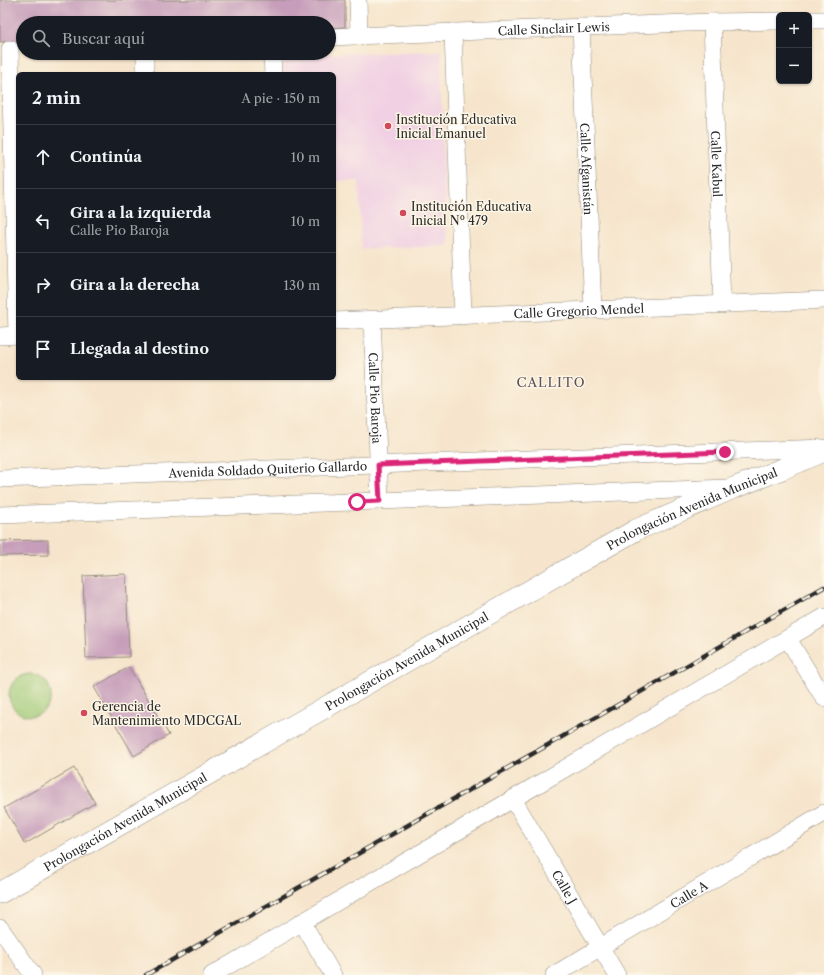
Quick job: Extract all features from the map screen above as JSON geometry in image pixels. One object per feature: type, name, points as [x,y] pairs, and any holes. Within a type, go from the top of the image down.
[{"type":"main road","name":"Prolongación Avenida Municipal","points":[[0,893],[636,530],[824,451]]},
{"type":"street","points":[[358,0],[359,36]]},
{"type":"street","points":[[812,20],[824,20]]},
{"type":"street","name":"Calle Sinclair Lewis","points":[[336,37],[712,22],[776,21]]},
{"type":"street","name":"Calle Kabul","points":[[712,22],[722,305]]},
{"type":"street","name":"Calle Afganistán","points":[[581,27],[593,310]]},
{"type":"street","points":[[453,32],[463,316]]},
{"type":"street","points":[[11,49],[16,253]]},
{"type":"street","points":[[145,60],[145,72]]},
{"type":"street","points":[[272,60],[273,72]]},
{"type":"street","name":"Calle Gregorio Mendel","points":[[336,321],[824,300]]},
{"type":"street","name":"Calle Pio Baroja","points":[[372,320],[380,501]]},
{"type":"street","points":[[0,336],[16,335]]},
{"type":"street","name":"Avenida Soldado Quiterio Gallardo","points":[[0,479],[824,448]]},
{"type":"street","points":[[0,516],[736,487]]},
{"type":"street","points":[[212,975],[824,617]]},
{"type":"street","points":[[788,638],[824,698]]},
{"type":"street","name":"Calle J","points":[[513,799],[617,975]]},
{"type":"street","name":"Calle A","points":[[554,975],[824,813]]},
{"type":"street","points":[[302,922],[333,975]]},
{"type":"street","points":[[0,928],[33,975]]},
{"type":"shaded area","name":"Institución Educativa Inicial Emanuel","points":[[441,51],[444,178],[448,246],[361,249],[359,181],[336,181],[336,72],[284,72],[283,60],[336,60],[336,54]]},
{"type":"green space","points":[[30,674],[45,680],[51,695],[45,710],[30,716],[15,710],[9,695],[15,680]]},
{"type":"building","points":[[0,0],[345,0],[345,27],[336,28],[336,16],[16,16],[16,41],[0,42]]},
{"type":"building","points":[[48,540],[48,555],[0,556],[0,541]]},
{"type":"building","points":[[126,574],[129,657],[86,658],[83,576]]},
{"type":"building","points":[[129,667],[169,735],[134,756],[94,687]]},
{"type":"building","points":[[74,768],[95,803],[25,844],[4,808]]},
{"type":"railway","points":[[146,975],[824,587]]},
{"type":"place","name":"Institución Educativa Inicial Emanuel","points":[[388,126]]},
{"type":"place","name":"Institución Educativa Inicial Nº 479","points":[[403,213]]},
{"type":"place","name":"Gerencia de Mantenimiento MDCGAL","points":[[84,713]]},
{"type":"district","name":"CALLITO","points":[[551,382]]},
{"type":"route","points":[[357,502],[380,501],[378,465],[725,452]]}]
